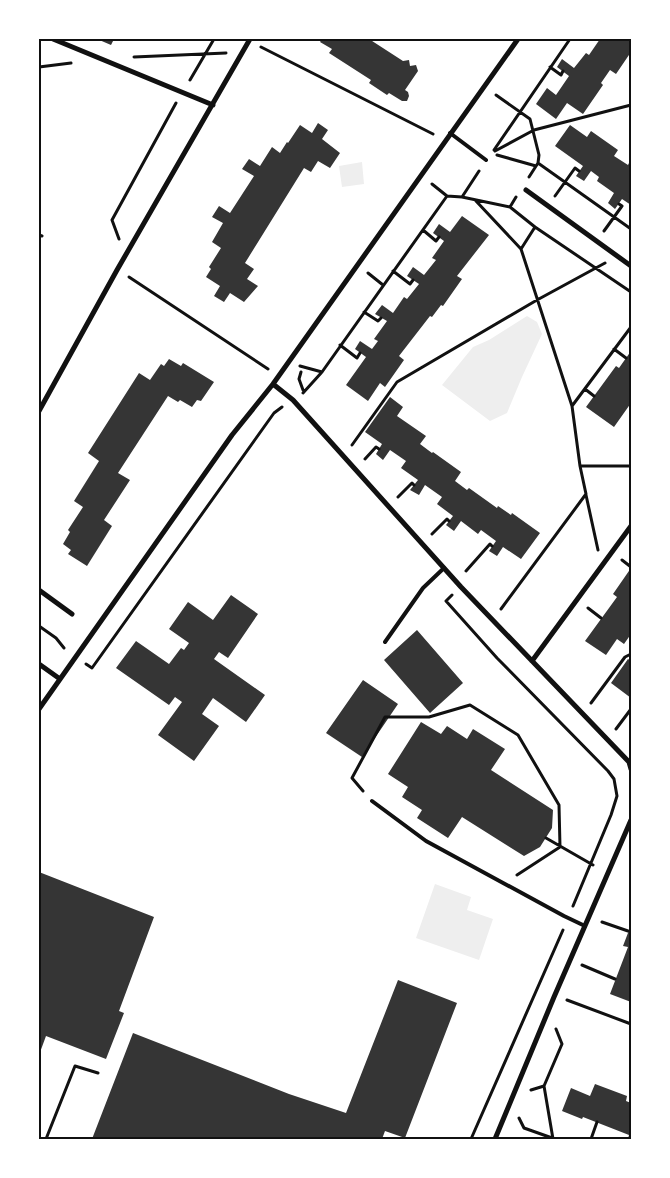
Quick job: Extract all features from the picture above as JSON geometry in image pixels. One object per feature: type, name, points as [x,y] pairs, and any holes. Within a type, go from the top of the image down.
[{"type":"street","points":[[53,39],[213,104]]},
{"type":"street","points":[[39,411],[117,270],[250,39]]},
{"type":"street","points":[[39,709],[232,435],[273,384],[518,39]]},
{"type":"street","points":[[526,190],[631,266]]},
{"type":"street","points":[[273,384],[292,400],[461,587],[629,762],[631,769]]},
{"type":"street","points":[[532,661],[631,526]]},
{"type":"street","points":[[39,590],[72,614]]},
{"type":"street","points":[[39,664],[60,679]]},
{"type":"street","points":[[497,1139],[631,820]]},
{"type":"lane","points":[[450,133],[486,160]]},
{"type":"lane","points":[[385,642],[423,588],[444,568]]},
{"type":"lane","points":[[372,801],[426,841],[585,926]]},
{"type":"path","points":[[119,240],[112,220],[214,39]]},
{"type":"path","points":[[250,39],[445,141]]},
{"type":"path","points":[[491,154],[570,39]]},
{"type":"path","points":[[129,57],[244,52]]},
{"type":"path","points":[[39,67],[74,62]]},
{"type":"path","points":[[550,67],[561,75],[563,71]]},
{"type":"path","points":[[484,87],[530,119],[540,155],[537,165],[527,180]]},
{"type":"path","points":[[491,154],[534,130],[631,105]]},
{"type":"path","points":[[491,154],[537,165],[565,182],[631,229]]},
{"type":"path","points":[[462,198],[486,160]]},
{"type":"path","points":[[549,206],[575,168],[579,171]]},
{"type":"path","points":[[421,176],[447,196],[510,207],[535,227],[631,292]]},
{"type":"path","points":[[510,207],[518,194]]},
{"type":"path","points":[[300,394],[322,372],[447,196]]},
{"type":"path","points":[[476,200],[521,249],[572,406],[580,466],[601,568]]},
{"type":"path","points":[[596,241],[622,206],[619,204]]},
{"type":"path","points":[[521,249],[535,227]]},
{"type":"path","points":[[423,230],[436,241],[439,237]]},
{"type":"path","points":[[352,445],[396,382],[537,300],[618,256]]},
{"type":"path","points":[[117,270],[279,375]]},
{"type":"path","points":[[393,271],[410,284],[413,280]]},
{"type":"path","points":[[364,312],[378,321],[381,318]]},
{"type":"path","points":[[572,406],[631,327]]},
{"type":"path","points":[[340,346],[357,358],[360,353]]},
{"type":"path","points":[[614,349],[626,358]]},
{"type":"path","points":[[298,366],[322,372]]},
{"type":"path","points":[[585,389],[594,396]]},
{"type":"path","points":[[364,459],[376,447],[379,449]]},
{"type":"path","points":[[580,466],[631,466]]},
{"type":"path","points":[[398,497],[412,483],[414,485]]},
{"type":"path","points":[[500,612],[586,494]]},
{"type":"path","points":[[431,535],[447,519],[450,521]]},
{"type":"path","points":[[465,572],[490,544],[492,546]]},
{"type":"path","points":[[454,593],[446,601],[497,658],[601,764],[614,779],[617,796],[592,864],[471,1139]]},
{"type":"path","points":[[39,626],[56,638],[64,648]]},
{"type":"path","points":[[590,705],[625,657],[631,654]]},
{"type":"path","points":[[372,801],[352,778],[385,717],[429,717],[470,706],[518,735],[559,805],[560,847]]},
{"type":"path","points":[[615,730],[631,710]]},
{"type":"path","points":[[546,838],[597,867]]},
{"type":"path","points":[[504,884],[560,847]]},
{"type":"path","points":[[598,930],[606,913]]},
{"type":"path","points":[[602,922],[628,931]]},
{"type":"path","points":[[579,974],[586,957]]},
{"type":"path","points":[[582,965],[615,979]]},
{"type":"path","points":[[564,1007],[571,992]]},
{"type":"path","points":[[568,1000],[631,1024]]},
{"type":"path","points":[[554,1139],[544,1086],[562,1044],[556,1029],[559,1022]]},
{"type":"path","points":[[46,1139],[75,1066],[98,1073]]},
{"type":"path","points":[[528,1091],[544,1086]]},
{"type":"path","points":[[521,1110],[518,1118],[524,1128],[554,1139]]},
{"type":"path","points":[[590,1139],[597,1122]]},
{"type":"shaded area","points":[[362,162],[364,184],[342,187],[339,166]]},
{"type":"shaded area","points":[[527,316],[537,322],[542,334],[507,413],[490,421],[442,385],[473,347],[489,340]]},
{"type":"shaded area","points":[[435,884],[471,897],[467,910],[493,919],[479,960],[416,938]]},
{"type":"building","points":[[97,39],[114,39],[111,45]]},
{"type":"building","points":[[322,39],[369,39],[403,61],[409,60],[410,66],[416,65],[418,71],[405,90],[409,96],[407,101],[402,101],[389,93],[387,95],[369,83],[371,80],[329,53],[332,49],[320,42]]},
{"type":"building","points":[[600,39],[631,39],[631,52],[616,74],[610,70],[601,83],[603,85],[583,114],[567,103],[556,119],[536,104],[547,88],[556,95],[569,76],[557,67],[562,59],[574,68],[586,53],[589,55]]},
{"type":"building","points":[[318,123],[328,130],[322,139],[340,153],[330,168],[318,161],[311,172],[304,168],[245,263],[254,269],[247,279],[258,286],[244,302],[230,293],[224,302],[214,296],[220,286],[206,277],[211,269],[209,267],[221,248],[212,242],[223,223],[212,217],[219,206],[230,213],[254,176],[242,169],[249,159],[260,166],[272,147],[280,153],[300,125],[312,133]]},
{"type":"building","points":[[570,125],[587,137],[591,131],[618,150],[614,156],[631,165],[631,205],[622,199],[615,209],[608,203],[614,193],[597,181],[599,177],[591,171],[584,181],[576,176],[583,166],[555,146]]},
{"type":"building","points":[[462,216],[489,235],[457,276],[462,279],[443,306],[441,305],[432,317],[430,316],[399,356],[404,360],[385,387],[380,383],[368,401],[346,385],[366,357],[355,349],[360,341],[372,349],[378,341],[374,339],[387,321],[375,314],[382,305],[393,313],[404,297],[407,299],[419,284],[407,276],[413,267],[424,275],[436,260],[432,258],[444,241],[433,233],[439,224],[450,232]]},
{"type":"building","points":[[631,351],[631,403],[614,427],[586,407],[616,366],[619,368]]},
{"type":"building","points":[[169,359],[181,366],[183,363],[214,382],[201,401],[197,400],[192,407],[168,396],[118,473],[130,480],[104,520],[112,526],[87,566],[68,554],[71,550],[63,544],[70,532],[68,530],[83,507],[74,501],[99,461],[88,453],[139,373],[150,380],[161,364],[164,366]]},
{"type":"building","points":[[390,397],[403,407],[397,416],[426,436],[420,444],[461,472],[455,481],[467,490],[469,488],[497,508],[498,506],[511,515],[512,513],[540,533],[521,559],[503,547],[497,556],[489,551],[496,541],[481,530],[478,534],[461,521],[454,531],[446,525],[453,516],[437,504],[442,497],[425,485],[419,495],[410,490],[418,480],[401,468],[406,461],[390,450],[383,460],[376,454],[382,444],[365,432]]},
{"type":"building","points":[[631,568],[631,634],[624,644],[617,639],[606,655],[585,641],[617,597],[613,594]]},
{"type":"building","points":[[231,595],[258,614],[228,658],[219,652],[214,659],[265,695],[246,722],[213,698],[202,714],[219,726],[194,761],[158,735],[182,702],[175,697],[169,705],[116,668],[136,641],[169,664],[181,648],[184,650],[189,643],[169,629],[188,602],[213,620]]},
{"type":"building","points":[[417,630],[463,683],[430,713],[384,660]]},
{"type":"building","points":[[628,659],[631,661],[631,698],[611,683]]},
{"type":"building","points":[[363,680],[398,704],[362,757],[326,733]]},
{"type":"building","points":[[421,722],[441,734],[447,726],[467,739],[473,729],[505,749],[491,770],[553,810],[552,828],[540,847],[524,856],[462,817],[448,838],[417,818],[422,810],[402,797],[408,787],[388,774]]},
{"type":"building","points":[[39,872],[154,917],[119,1011],[124,1013],[106,1059],[46,1036],[39,1055]]},
{"type":"building","points":[[631,925],[631,1002],[610,994],[628,947],[623,946]]},
{"type":"building","points":[[398,980],[457,1003],[405,1138],[385,1131],[382,1139],[92,1139],[133,1033],[289,1094],[346,1113]]},
{"type":"building","points":[[595,1084],[627,1096],[626,1101],[631,1103],[631,1139],[628,1139],[629,1135],[562,1111],[571,1088],[590,1096]]}]
